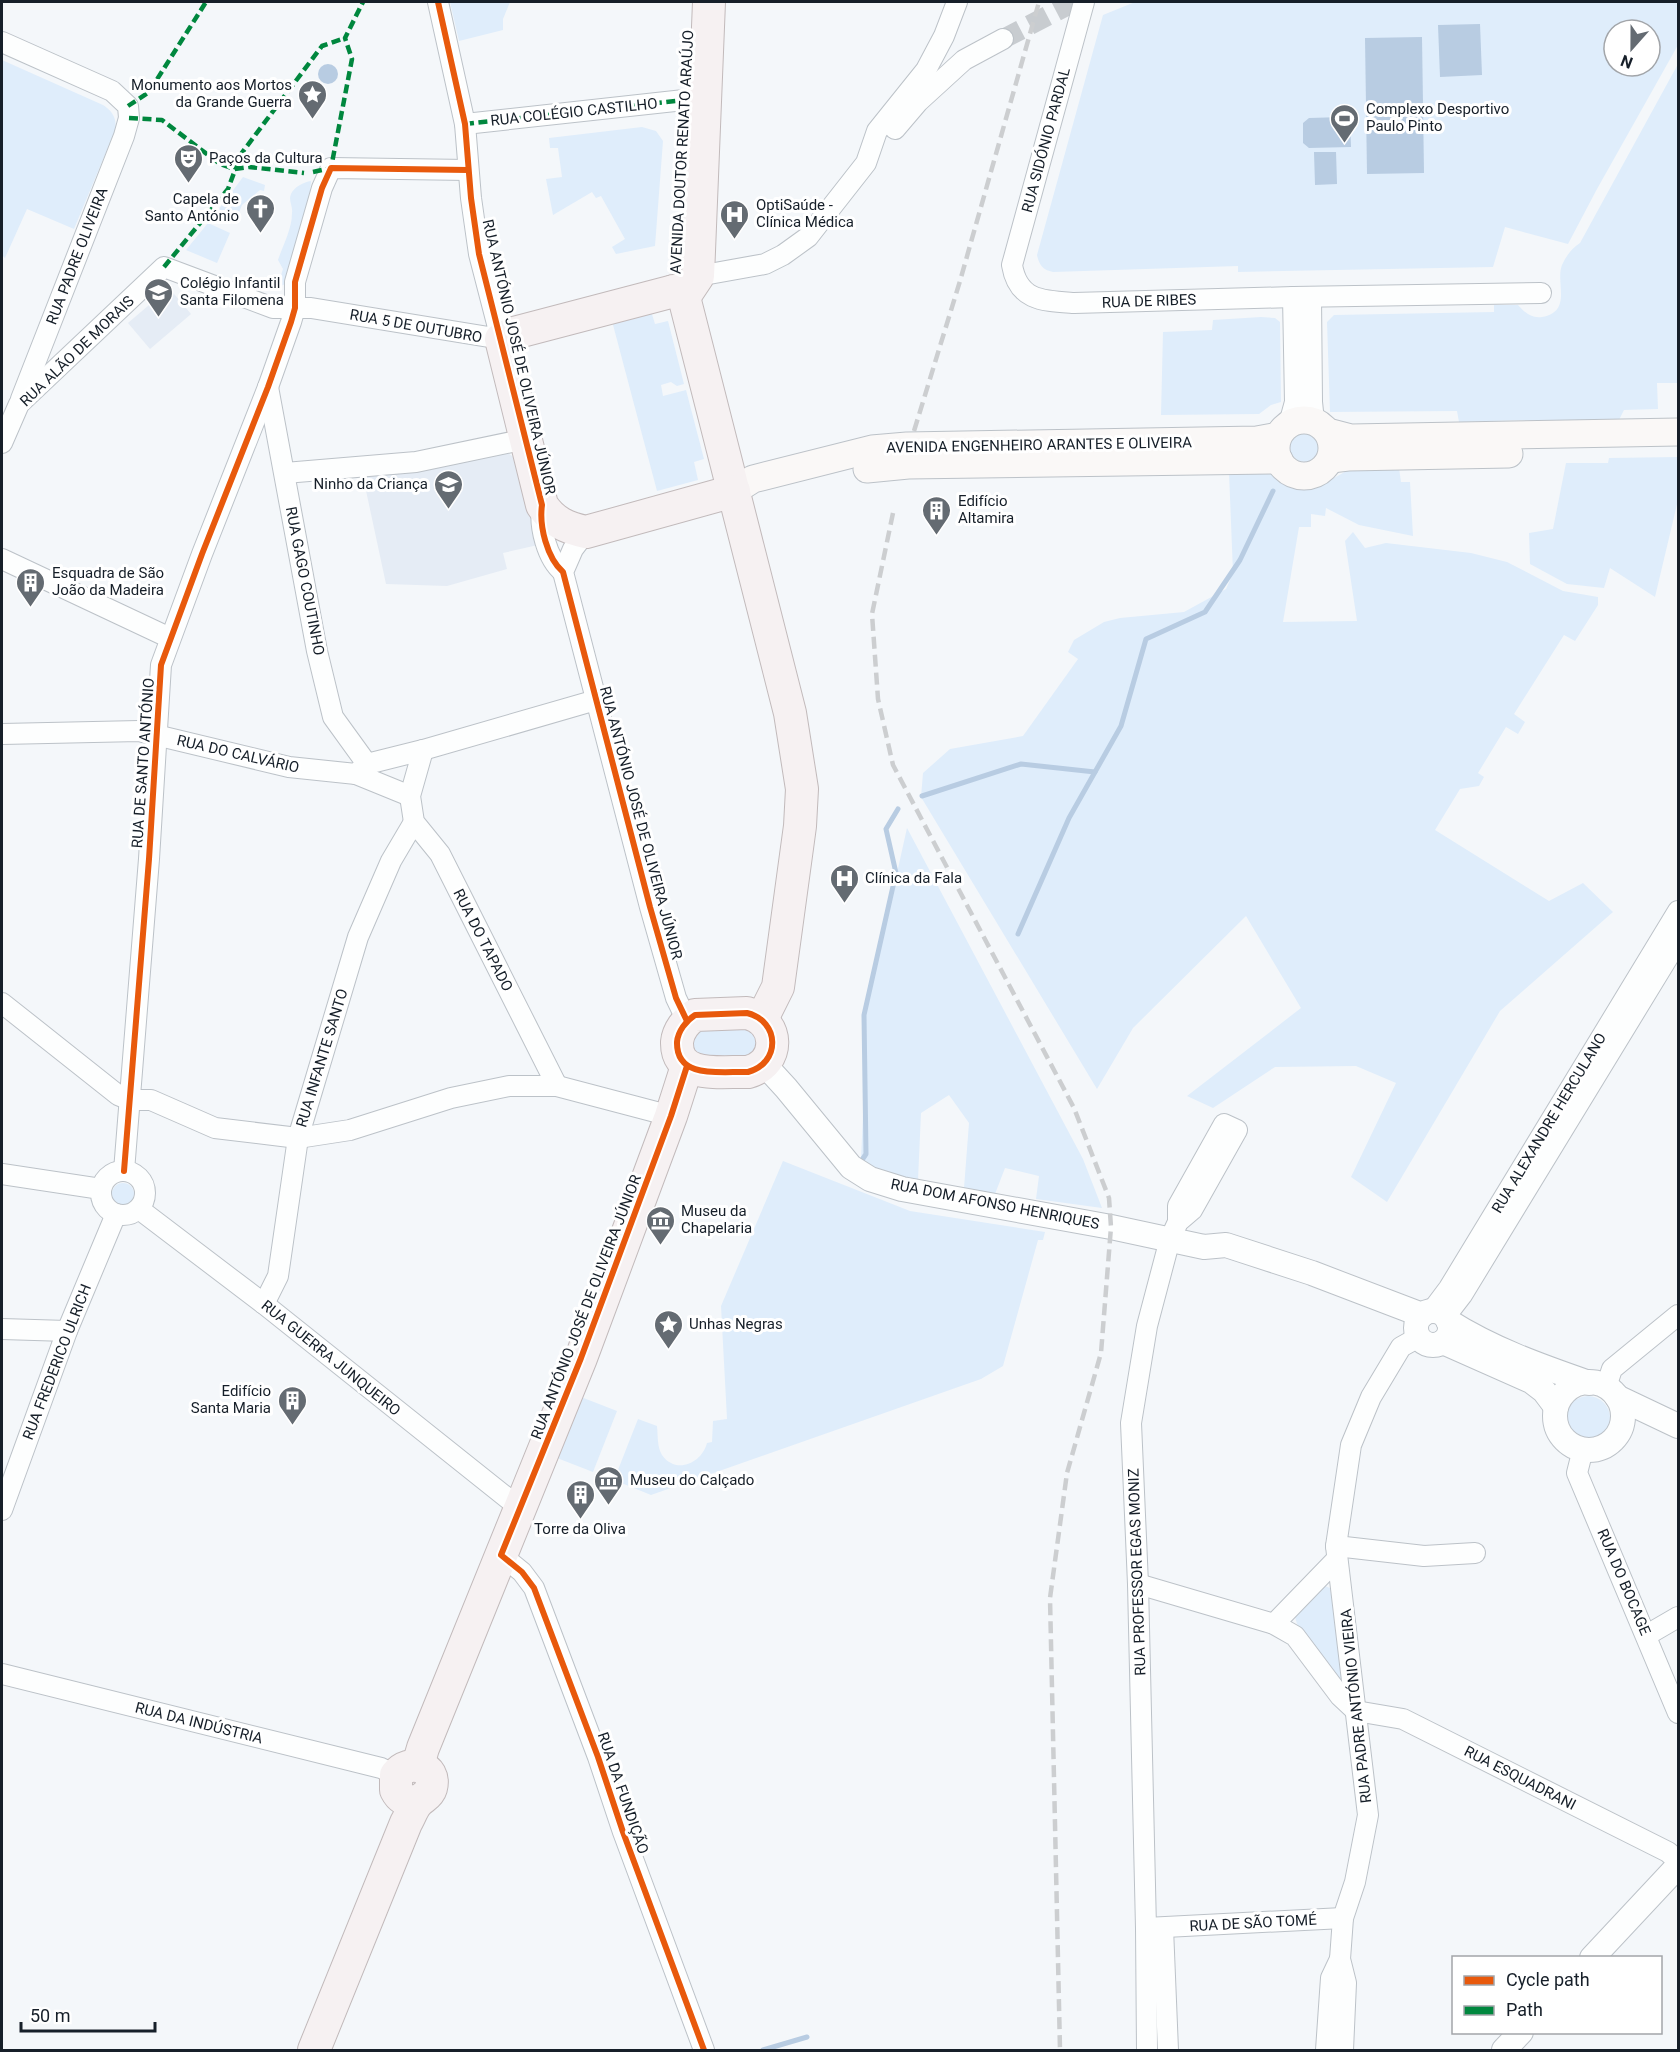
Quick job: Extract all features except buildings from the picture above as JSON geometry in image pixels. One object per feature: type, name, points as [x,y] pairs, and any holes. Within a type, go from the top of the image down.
[{"type":"main road","name":"AVENIDA DOUTOR RENATO ARAÚJO","points":[[690,2],[678,252],[734,491],[790,713],[802,789],[800,826],[778,987],[762,1019]]},
{"type":"main road","name":"AVENIDA DOUTOR RENATO ARAÚJO","points":[[686,288],[709,2]]},
{"type":"main road","name":"RUA 5 DE OUTUBRO","points":[[501,339],[514,333],[686,288]]},
{"type":"main road","name":"RUA ANTÓNIO JOSÉ DE OLIVEIRA JÚNIOR","points":[[501,339],[542,505],[555,520],[586,532]]},
{"type":"main road","name":"AVENIDA ENGENHEIRO ARANTES E OLIVEIRA","points":[[586,532],[734,491],[759,495],[879,467],[1298,435],[1351,438],[1678,432]]},
{"type":"main road","points":[[1298,435],[1333,445],[1331,459],[1319,473],[1300,476],[1292,474],[1298,435]]},
{"type":"main road","points":[[1331,459],[1678,451]]},
{"type":"main road","points":[[747,1013],[762,1019],[769,1028],[772,1038],[771,1053],[764,1064],[756,1070],[699,1072],[687,1066],[680,1056],[677,1038],[687,1021],[695,1015],[747,1013]]},
{"type":"main road","name":"RUA ANTÓNIO JOSÉ DE OLIVEIRA JÚNIOR","points":[[298,2050],[580,1358],[671,1116],[687,1066]]},
{"type":"main road","name":"RUA ANTÓNIO JOSÉ DE OLIVEIRA JÚNIOR","points":[[314,2050],[406,1823],[408,1784]]},
{"type":"street","name":"RUA ANTÓNIO JOSÉ DE OLIVEIRA JÚNIOR","points":[[438,2],[465,123],[468,170],[479,254],[501,339]]},
{"type":"street","name":"RUA 5 DE OUTUBRO","points":[[686,288],[765,264],[783,255],[808,237],[866,163],[877,131],[930,61],[944,36],[957,2]]},
{"type":"street","name":"RUA SIDÓNIO PARDAL","points":[[1014,279],[1012,265],[1084,2]]},
{"type":"street","points":[[866,163],[918,102],[964,60],[1003,39]]},
{"type":"street","name":"RUA PADRE OLIVEIRA","points":[[2,42],[112,91],[128,106],[129,118],[19,404]]},
{"type":"street","name":"RUA COLÉGIO CASTILHO","points":[[465,123],[684,100]]},
{"type":"street","name":"RUA DE SANTO ANTÓNIO","points":[[124,1172],[158,734],[161,665],[268,387],[295,308],[295,282],[322,188],[331,168],[468,170]]},
{"type":"street","name":"RUA 5 DE OUTUBRO","points":[[164,267],[273,308],[311,308],[501,339]]},
{"type":"street","name":"RUA ALÃO DE MORAIS","points":[[2,443],[19,404],[164,267]]},
{"type":"street","name":"RUA DE RIBES","points":[[1014,279],[1023,291],[1034,298],[1074,303],[1541,293]]},
{"type":"street","points":[[1298,435],[1312,402],[1302,297]]},
{"type":"street","name":"RUA GAGO COUTINHO","points":[[268,387],[317,651],[333,717],[362,769]]},
{"type":"street","points":[[285,473],[416,462],[526,439]]},
{"type":"street","name":"RUA ANTÓNIO JOSÉ DE OLIVEIRA JÚNIOR","points":[[542,505],[540,519],[554,564],[563,572],[650,907],[676,998],[687,1021]]},
{"type":"street","points":[[563,572],[573,549],[586,532]]},
{"type":"street","points":[[2,560],[170,638]]},
{"type":"street","name":"RUA DO CALVÁRIO","points":[[2,734],[139,731],[289,767],[362,769],[596,700]]},
{"type":"street","points":[[414,822],[410,796],[423,750]]},
{"type":"street","name":"RUA DO CALVÁRIO","points":[[362,769],[410,796]]},
{"type":"street","name":"RUA DO TAPADO","points":[[414,822],[440,854],[556,1086]]},
{"type":"street","name":"RUA INFANTE SANTO","points":[[264,1304],[278,1276],[298,1138],[358,937],[391,861],[414,822]]},
{"type":"street","name":"RUA ALEXANDRE HERCULANO","points":[[1432,1325],[1449,1288],[1674,938],[1678,911]]},
{"type":"street","points":[[2,1003],[118,1095],[130,1100],[151,1100],[215,1128],[298,1138],[350,1130],[425,1106],[509,1086],[556,1086],[671,1116]]},
{"type":"street","name":"RUA DOM AFONSO HENRIQUES","points":[[764,1064],[839,1154],[851,1167],[870,1179],[902,1189],[1111,1227],[1174,1231],[1222,1258],[1473,1337],[1538,1366],[1604,1389],[1678,1426]]},
{"type":"street","points":[[124,1172],[136,1175],[144,1185],[145,1198],[139,1209],[129,1215],[110,1212],[102,1202],[101,1189],[107,1179],[112,1174],[124,1172]]},
{"type":"street","points":[[2,1174],[101,1189]]},
{"type":"street","name":"RUA GUERRA JUNQUEIRO","points":[[139,1209],[264,1304],[520,1509]]},
{"type":"street","name":"RUA FREDERICO ULRICH","points":[[2,1510],[67,1331],[116,1214]]},
{"type":"street","name":"RUA PROFESSOR EGAS MONIZ","points":[[1168,2050],[1155,1928],[1131,1423],[1147,1326],[1174,1231]]},
{"type":"street","points":[[1604,1389],[1612,1369],[1678,1316]]},
{"type":"street","name":"RUA DOM AFONSO HENRIQUES","points":[[1432,1325],[1531,1381],[1556,1407]]},
{"type":"street","name":"RUA PADRE ANTÓNIO VIEIRA","points":[[1342,2050],[1346,1983],[1340,1959],[1343,1918],[1355,1882],[1368,1815],[1337,1552],[1350,1445],[1371,1397],[1401,1347],[1432,1325]]},
{"type":"street","points":[[2,1329],[67,1331]]},
{"type":"street","points":[[1580,1384],[1604,1389],[1622,1411],[1622,1425],[1611,1442],[1593,1450],[1574,1447],[1560,1434],[1556,1426],[1556,1407],[1565,1392],[1580,1384]]},
{"type":"street","points":[[1622,1425],[1631,1424],[1678,1442]]},
{"type":"street","name":"RUA DO BOCAGE","points":[[1583,1449],[1577,1473],[1678,1713]]},
{"type":"street","points":[[1274,1624],[1337,1552],[1424,1556],[1475,1552]]},
{"type":"street","name":"RUA DA FUNDIÇÃO","points":[[501,1555],[522,1572],[534,1588],[704,2050]]},
{"type":"street","points":[[1138,1584],[1274,1624],[1295,1636],[1340,1696],[1356,1712]]},
{"type":"street","points":[[1647,1635],[1678,1617]]},
{"type":"street","name":"RUA DA INDÚSTRIA","points":[[2,1674],[381,1768],[408,1784]]},
{"type":"street","name":"RUA ESQUADRANI","points":[[1356,1712],[1403,1719],[1668,1852],[1678,1861]]},
{"type":"street","points":[[1594,1956],[1678,1866]]},
{"type":"street","name":"RUA DE SÃO TOMÉ","points":[[1155,1928],[1343,1918]]},
{"type":"street","name":"RUA PROFESSOR EGAS MONIZ","points":[[1147,2050],[1155,1928]]},
{"type":"street","name":"RUA PADRE ANTÓNIO VIEIRA","points":[[1326,2050],[1331,1978],[1340,1959]]},
{"type":"street","points":[[1504,2050],[1519,2034]]},
{"type":"shaded area","points":[[450,2],[510,2],[503,19],[503,30],[459,41]]},
{"type":"shaded area","name":"Complexo Desportivo Paulo Pinto","points":[[1135,2],[1678,2],[1678,45],[1662,73],[1662,18],[1602,18],[1602,78],[1659,78],[1568,244],[1505,227],[1493,267],[1238,272],[1238,266],[1053,272],[1042,266],[1037,255],[1103,15]]},
{"type":"shaded area","points":[[1480,24],[1482,75],[1440,77],[1438,25]]},
{"type":"shaded area","points":[[1422,37],[1424,173],[1367,174],[1365,38]]},
{"type":"shaded area","points":[[2,60],[103,105],[112,114],[116,125],[74,229],[27,209],[5,258],[2,255]]},
{"type":"shaded area","points":[[328,64],[335,67],[338,74],[335,81],[328,84],[321,81],[318,74],[321,67]]},
{"type":"shaded area","points":[[1678,64],[1678,383],[1657,383],[1658,409],[1624,410],[1619,420],[1459,422],[1457,411],[1330,412],[1327,322],[1334,315],[1494,312],[1494,305],[1518,305],[1528,314],[1542,317],[1557,309],[1561,296],[1562,265],[1567,255],[1580,243]]},
{"type":"shaded area","points":[[1343,117],[1344,121],[1350,120],[1351,147],[1309,148],[1303,143],[1303,123],[1309,118]]},
{"type":"shaded area","points":[[642,127],[656,131],[663,141],[655,246],[616,254],[612,247],[625,239],[601,196],[596,198],[592,192],[553,215],[546,179],[562,177],[558,148],[550,148],[549,138]]},
{"type":"shaded area","points":[[1314,152],[1336,152],[1337,184],[1315,185]]},
{"type":"shaded area","points":[[243,177],[265,185],[264,191],[260,190],[242,205],[235,222],[216,213]]},
{"type":"shaded area","points":[[311,181],[304,220],[285,284],[277,288],[283,269],[278,260],[292,219],[290,196],[297,187]]},
{"type":"shaded area","points":[[208,223],[230,233],[217,263],[186,250]]},
{"type":"shaded area","name":"Colégio Infantil Santa Filomena","points":[[169,288],[191,314],[150,349],[128,323]]},
{"type":"shaded area","points":[[651,311],[655,324],[668,321],[684,384],[677,386],[671,382],[661,385],[663,396],[686,390],[704,459],[694,462],[698,480],[657,491],[612,321]]},
{"type":"shaded area","points":[[1275,318],[1280,322],[1281,402],[1271,405],[1259,414],[1161,415],[1163,332],[1212,330],[1213,320]]},
{"type":"shaded area","points":[[1305,432],[1315,437],[1320,447],[1315,457],[1305,462],[1295,457],[1290,447],[1295,437]]},
{"type":"shaded area","name":"Ninho da Criança","points":[[506,452],[515,458],[517,463],[538,545],[503,553],[507,569],[447,586],[386,584],[362,472]]},
{"type":"shaded area","points":[[1678,457],[1678,500],[1655,597],[1610,568],[1604,588],[1567,584],[1530,564],[1529,533],[1553,529],[1566,463],[1608,463],[1609,458]]},
{"type":"shaded area","points":[[1399,468],[1401,482],[1410,482],[1413,536],[1359,525],[1326,508],[1325,516],[1311,514],[1311,527],[1299,527],[1283,622],[1357,621],[1345,541],[1353,532],[1365,548],[1386,543],[1471,553],[1507,562],[1563,591],[1598,597],[1598,605],[1575,641],[1564,635],[1514,714],[1525,722],[1518,734],[1506,727],[1478,773],[1484,777],[1479,786],[1460,789],[1435,830],[1549,901],[1583,883],[1613,912],[1500,1011],[1387,1202],[1351,1177],[1396,1083],[1356,1066],[1275,1067],[1213,1108],[1187,1096],[1301,1008],[1246,916],[1133,1028],[1097,1089],[921,797],[923,773],[950,749],[1023,736],[1078,659],[1068,652],[1074,640],[1104,622],[1120,618],[1184,612],[1226,589],[1233,573],[1229,472],[1270,473],[1292,486],[1316,488],[1350,469]]},
{"type":"shaded area","points":[[907,828],[1083,1159],[1102,1208],[1036,1199],[1039,1176],[1005,1168],[995,1194],[964,1188],[969,1123],[949,1095],[921,1113],[918,1180],[875,1170],[861,1159],[866,1049],[862,1031]]},
{"type":"shaded area","points":[[750,1027],[759,1042],[749,1058],[699,1060],[689,1041],[694,1030]]},
{"type":"shaded area","points":[[783,1161],[910,1211],[1045,1232],[1043,1240],[1038,1240],[1003,1366],[981,1379],[651,1495],[614,1480],[638,1419],[657,1426],[660,1452],[668,1461],[681,1465],[694,1461],[700,1456],[707,1443],[712,1442],[713,1421],[727,1419],[721,1306]]},
{"type":"shaded area","points":[[123,1183],[131,1186],[134,1194],[131,1202],[123,1205],[115,1202],[112,1194],[115,1186]]},
{"type":"shaded area","points":[[1588,1396],[1597,1397],[1604,1402],[1609,1409],[1609,1427],[1604,1434],[1597,1439],[1588,1440],[1579,1439],[1572,1434],[1567,1427],[1566,1418],[1567,1409],[1572,1402],[1579,1397]]},
{"type":"shaded area","points":[[581,1397],[617,1411],[593,1472],[557,1458]]},
{"type":"shaded area","points":[[1325,1586],[1330,1588],[1345,1685],[1343,1686],[1297,1624],[1295,1617]]},
{"type":"waterway","points":[[1018,934],[1069,818],[1121,726],[1146,639],[1205,612],[1240,560],[1273,491]]},
{"type":"waterway","points":[[922,796],[1021,764],[1095,772]]},
{"type":"waterway","points":[[862,1160],[866,1154],[864,1015],[896,873],[886,829],[898,809]]},
{"type":"waterway","points":[[763,2050],[807,2037]]},
{"type":"tunnel","points":[[1003,39],[1074,2]]},
{"type":"railway","points":[[914,431],[960,281],[1039,2]]},
{"type":"railway","points":[[893,513],[872,614],[878,699],[893,765],[1074,1108],[1109,1198],[1111,1227],[1101,1353],[1067,1473],[1050,1598],[1060,2050]]},
{"type":"marked path","points":[[128,106],[149,92],[206,2]]},
{"type":"marked path","points":[[313,172],[331,168],[352,59],[345,38],[363,2]]},
{"type":"marked path","points":[[164,267],[228,189],[241,154],[322,46],[345,38]]},
{"type":"marked path","points":[[465,124],[684,100]]},
{"type":"marked path","points":[[129,118],[162,120],[220,164],[234,169],[249,167],[304,173]]},
{"type":"cycle path","points":[[438,2],[465,124],[471,198],[479,254],[542,505],[545,541],[557,566],[563,572],[650,907],[676,998],[687,1021]]},
{"type":"cycle path","points":[[124,1171],[149,859],[161,665],[291,322],[295,308],[295,282],[322,188],[331,168],[468,170]]},
{"type":"cycle path","points":[[747,1013],[758,1017],[771,1033],[771,1051],[759,1067],[748,1072],[714,1072],[702,1071],[684,1063],[679,1054],[677,1042],[683,1027],[692,1017],[747,1013]]},
{"type":"cycle path","points":[[687,1066],[671,1116],[581,1358],[501,1555],[522,1572],[534,1588],[704,2050]]},
{"type":"place","name":"Monumento aos Mortos da Grande Guerra","points":[[313,120]]},
{"type":"place","name":"Complexo Desportivo Paulo Pinto","points":[[1345,144]]},
{"type":"place","name":"Paços da Cultura","points":[[188,184]]},
{"type":"place","name":"Capela de Santo António","points":[[260,234]]},
{"type":"place","name":"OptiSaúde - Clínica Médica","points":[[735,240]]},
{"type":"place","name":"Colégio Infantil Santa Filomena","points":[[159,318]]},
{"type":"place","name":"Ninho da Criança","points":[[449,510]]},
{"type":"place","name":"Edifício Altamira","points":[[937,536]]},
{"type":"place","name":"Esquadra de São João da Madeira","points":[[31,608]]},
{"type":"place","name":"Clínica da Fala","points":[[844,904]]},
{"type":"place","name":"Museu da Chapelaria","points":[[660,1246]]},
{"type":"place","name":"Unhas Negras","points":[[668,1350]]},
{"type":"place","name":"Edifício Santa Maria","points":[[292,1426]]},
{"type":"place","name":"Museu do Calçado","points":[[609,1506]]},
{"type":"place","name":"Torre da Oliva","points":[[580,1520]]}]
